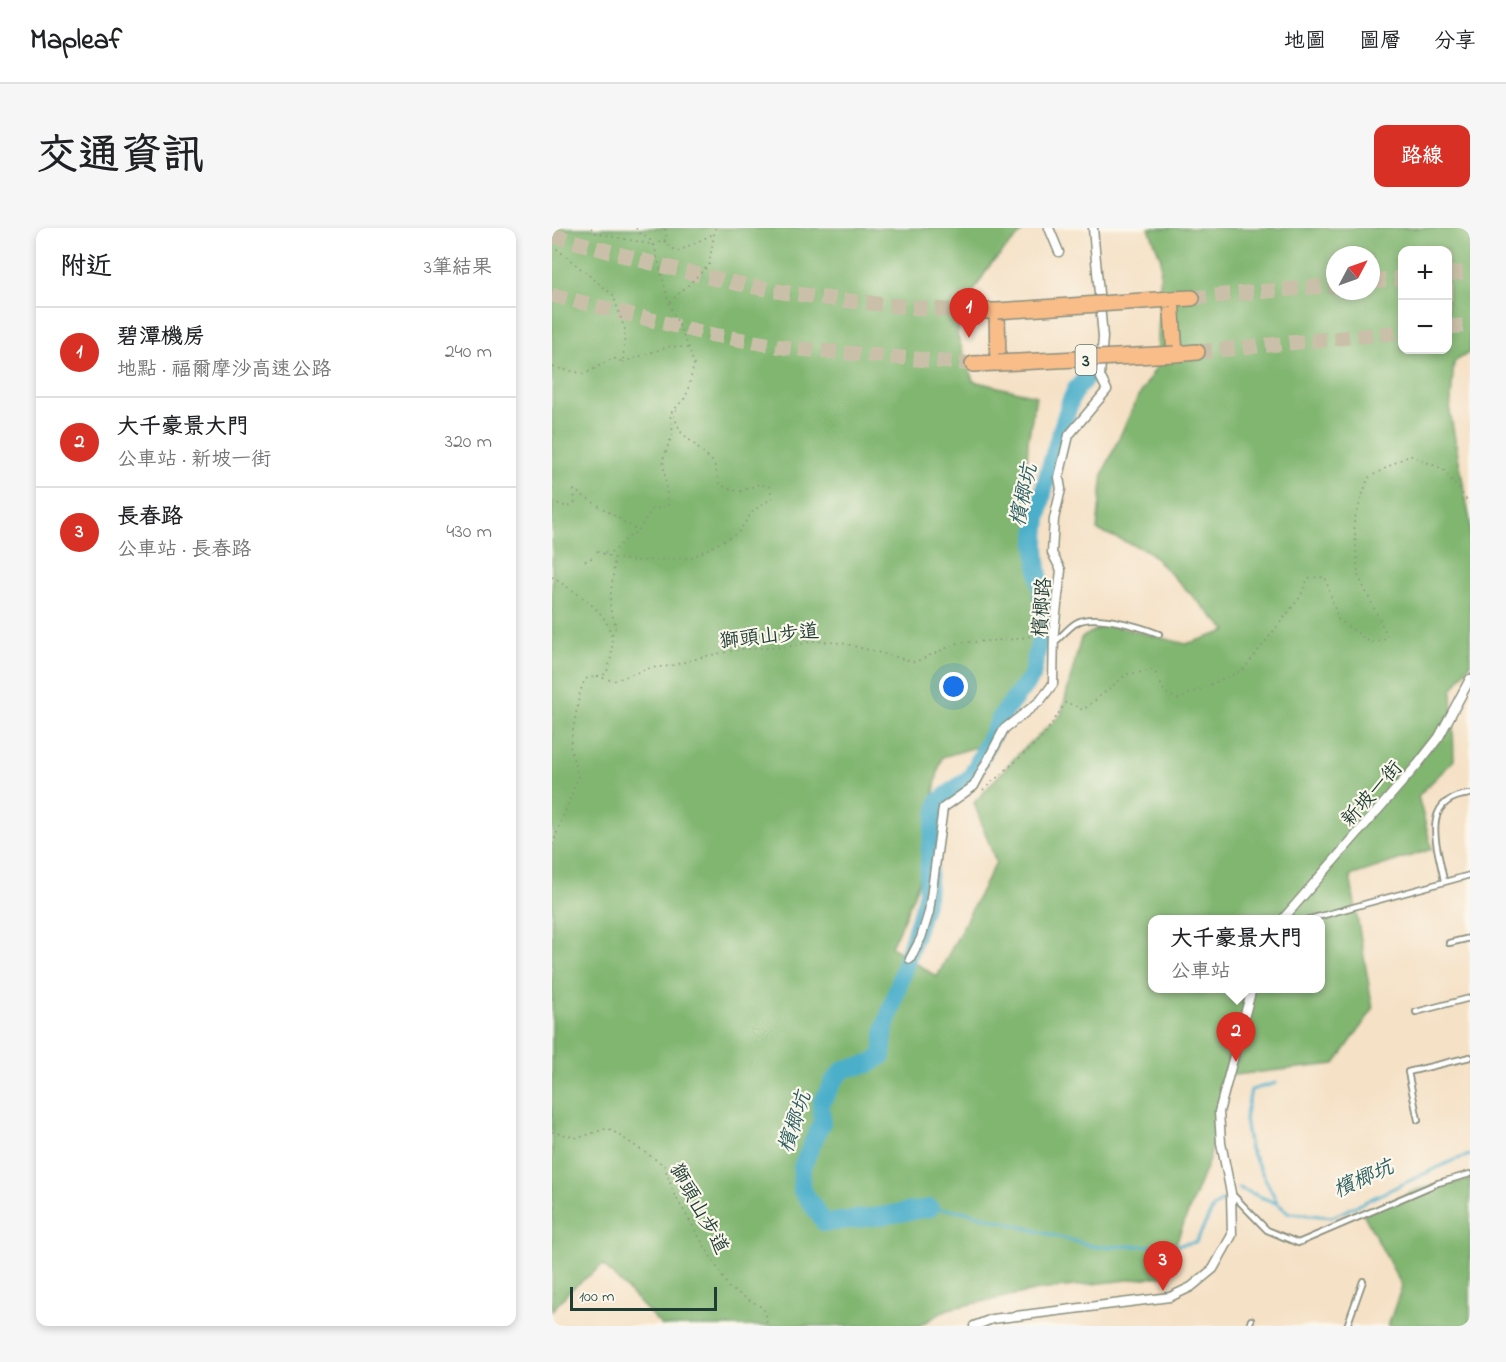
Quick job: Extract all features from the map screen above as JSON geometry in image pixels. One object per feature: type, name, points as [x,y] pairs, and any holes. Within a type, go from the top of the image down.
[{"type":"highway","points":[[961,311],[997,311],[1192,298]]},
{"type":"highway","points":[[1171,299],[1175,354]]},
{"type":"highway","points":[[997,311],[998,363]]},
{"type":"highway","name":"3","points":[[973,364],[1197,352]]},
{"type":"street","points":[[1049,228],[1059,252]]},
{"type":"street","name":"檳榔路","points":[[910,959],[921,938],[929,912],[943,808],[974,786],[1004,729],[1040,701],[1053,684],[1054,631],[1061,570],[1052,553],[1054,519],[1062,489],[1059,477],[1069,435],[1107,390],[1100,376],[1103,337],[1093,228]]},
{"type":"street","name":"新坡一街","points":[[1285,915],[1418,765],[1439,737],[1470,679]]},
{"type":"street","points":[[974,1326],[992,1319],[1170,1297],[1191,1287],[1213,1269],[1232,1235],[1231,1193],[1221,1143],[1219,1112],[1251,993]]},
{"type":"lane","points":[[1055,642],[1077,622],[1090,619],[1133,626],[1159,634]]},
{"type":"lane","points":[[1444,881],[1433,826],[1445,802],[1470,794]]},
{"type":"lane","points":[[1324,915],[1470,875]]},
{"type":"lane","points":[[1449,943],[1470,938]]},
{"type":"lane","points":[[1416,1012],[1470,998]]},
{"type":"lane","points":[[1418,1120],[1408,1072],[1470,1057]]},
{"type":"lane","points":[[1231,1193],[1267,1230],[1298,1243],[1438,1183],[1470,1174]]},
{"type":"lane","points":[[1347,1326],[1363,1281]]},
{"type":"path","points":[[591,228],[596,233],[654,245],[667,239],[666,228]]},
{"type":"path","points":[[605,553],[614,550],[638,531],[652,509],[668,505],[663,459],[673,433],[670,414],[686,397],[694,365],[669,303],[654,245],[651,240],[639,234],[636,228]]},
{"type":"path","points":[[669,303],[709,265],[715,228]]},
{"type":"path","points":[[663,241],[677,252],[714,234]]},
{"type":"path","points":[[552,245],[613,295],[626,330],[623,362]]},
{"type":"path","points":[[552,366],[585,374],[613,358],[623,362],[671,346],[689,348]]},
{"type":"path","points":[[597,551],[614,558],[660,561],[692,558],[738,533],[753,511],[772,498],[770,487],[759,484],[739,492],[720,485],[714,463],[681,432],[674,417],[677,406]]},
{"type":"path","points":[[981,791],[1043,737],[1066,702],[1083,710],[1127,674],[1154,670],[1165,693],[1178,699],[1243,670],[1301,596],[1308,578],[1324,577],[1338,619],[1371,643],[1388,636],[1358,574],[1354,521],[1368,478],[1409,455],[1443,469],[1470,504]]},
{"type":"path","points":[[552,502],[568,507],[575,502],[574,490],[638,531]]},
{"type":"path","points":[[585,561],[594,557]]},
{"type":"path","points":[[611,634],[615,632],[617,623],[609,607],[614,576],[614,558]]},
{"type":"path","points":[[552,577],[588,600],[602,614],[611,634],[611,661],[606,674],[585,679],[580,692],[570,746],[578,777],[552,846]]},
{"type":"path","name":"獅頭山步道","points":[[597,676],[613,681],[650,668],[670,666],[706,656],[742,649],[787,647],[814,641],[842,643],[915,662],[958,643],[1017,639],[1049,632]]},
{"type":"path","name":"獅頭山步道","points":[[552,1132],[578,1138],[608,1128],[664,1166],[674,1194],[729,1288],[763,1308],[767,1318],[766,1326]]},
{"type":"green space","points":[[552,228],[1026,228],[990,265],[973,292],[957,334],[973,381],[1036,396],[1028,441],[1026,489],[1038,547],[1045,654],[983,745],[942,757],[923,869],[891,947],[937,977],[996,862],[974,803],[1021,751],[1061,715],[1081,638],[1106,624],[1186,644],[1227,631],[1148,551],[1097,530],[1103,473],[1136,401],[1157,366],[1161,259],[1149,228],[1470,228],[1470,352],[1454,362],[1450,412],[1470,521],[1470,664],[1452,690],[1454,760],[1418,796],[1432,849],[1350,876],[1373,1009],[1335,1064],[1225,1076],[1210,1157],[1163,1276],[1039,1290],[948,1309],[919,1326],[662,1326],[603,1265],[569,1291],[552,1311]]},
{"type":"green space","points":[[1470,1180],[1470,1326],[1388,1326],[1402,1286],[1363,1213],[1418,1189]]},
{"type":"waterway","name":"檳榔坑","points":[[1042,630],[1043,608],[1036,547],[1039,512],[1070,402],[1076,389],[1087,377]]},
{"type":"waterway","name":"檳榔坑","points":[[930,1208],[825,1223],[801,1189],[802,1167],[822,1122],[821,1104],[833,1082],[844,1069],[870,1064],[882,1056],[885,1028],[927,896],[930,847],[939,801],[971,777],[1002,715],[1032,676],[1040,639]]},
{"type":"waterway","points":[[1276,1083],[1251,1090],[1245,1119],[1250,1149],[1278,1204]]},
{"type":"waterway","name":"檳榔坑","points":[[1239,1188],[1278,1204],[1289,1213],[1332,1217],[1454,1160],[1470,1155]]},
{"type":"waterway","name":"檳榔坑","points":[[930,1208],[963,1211],[1096,1247],[1178,1245],[1196,1242],[1213,1208],[1223,1200]]},
{"type":"tunnel","points":[[552,235],[667,267],[754,287],[849,301],[961,311]]},
{"type":"tunnel","points":[[1452,274],[1470,272]]},
{"type":"tunnel","points":[[1380,280],[1398,278]]},
{"type":"tunnel","points":[[1192,298],[1326,286]]},
{"type":"tunnel","points":[[552,295],[708,334],[789,348],[973,364]]},
{"type":"tunnel","points":[[1452,327],[1470,325]]},
{"type":"tunnel","points":[[1197,352],[1398,332]]},
{"type":"place","name":"碧潭機房","points":[[969,338]]},
{"type":"place","name":"大千豪景大門","points":[[1236,1062]]},
{"type":"place","name":"長春路","points":[[1163,1291]]}]
